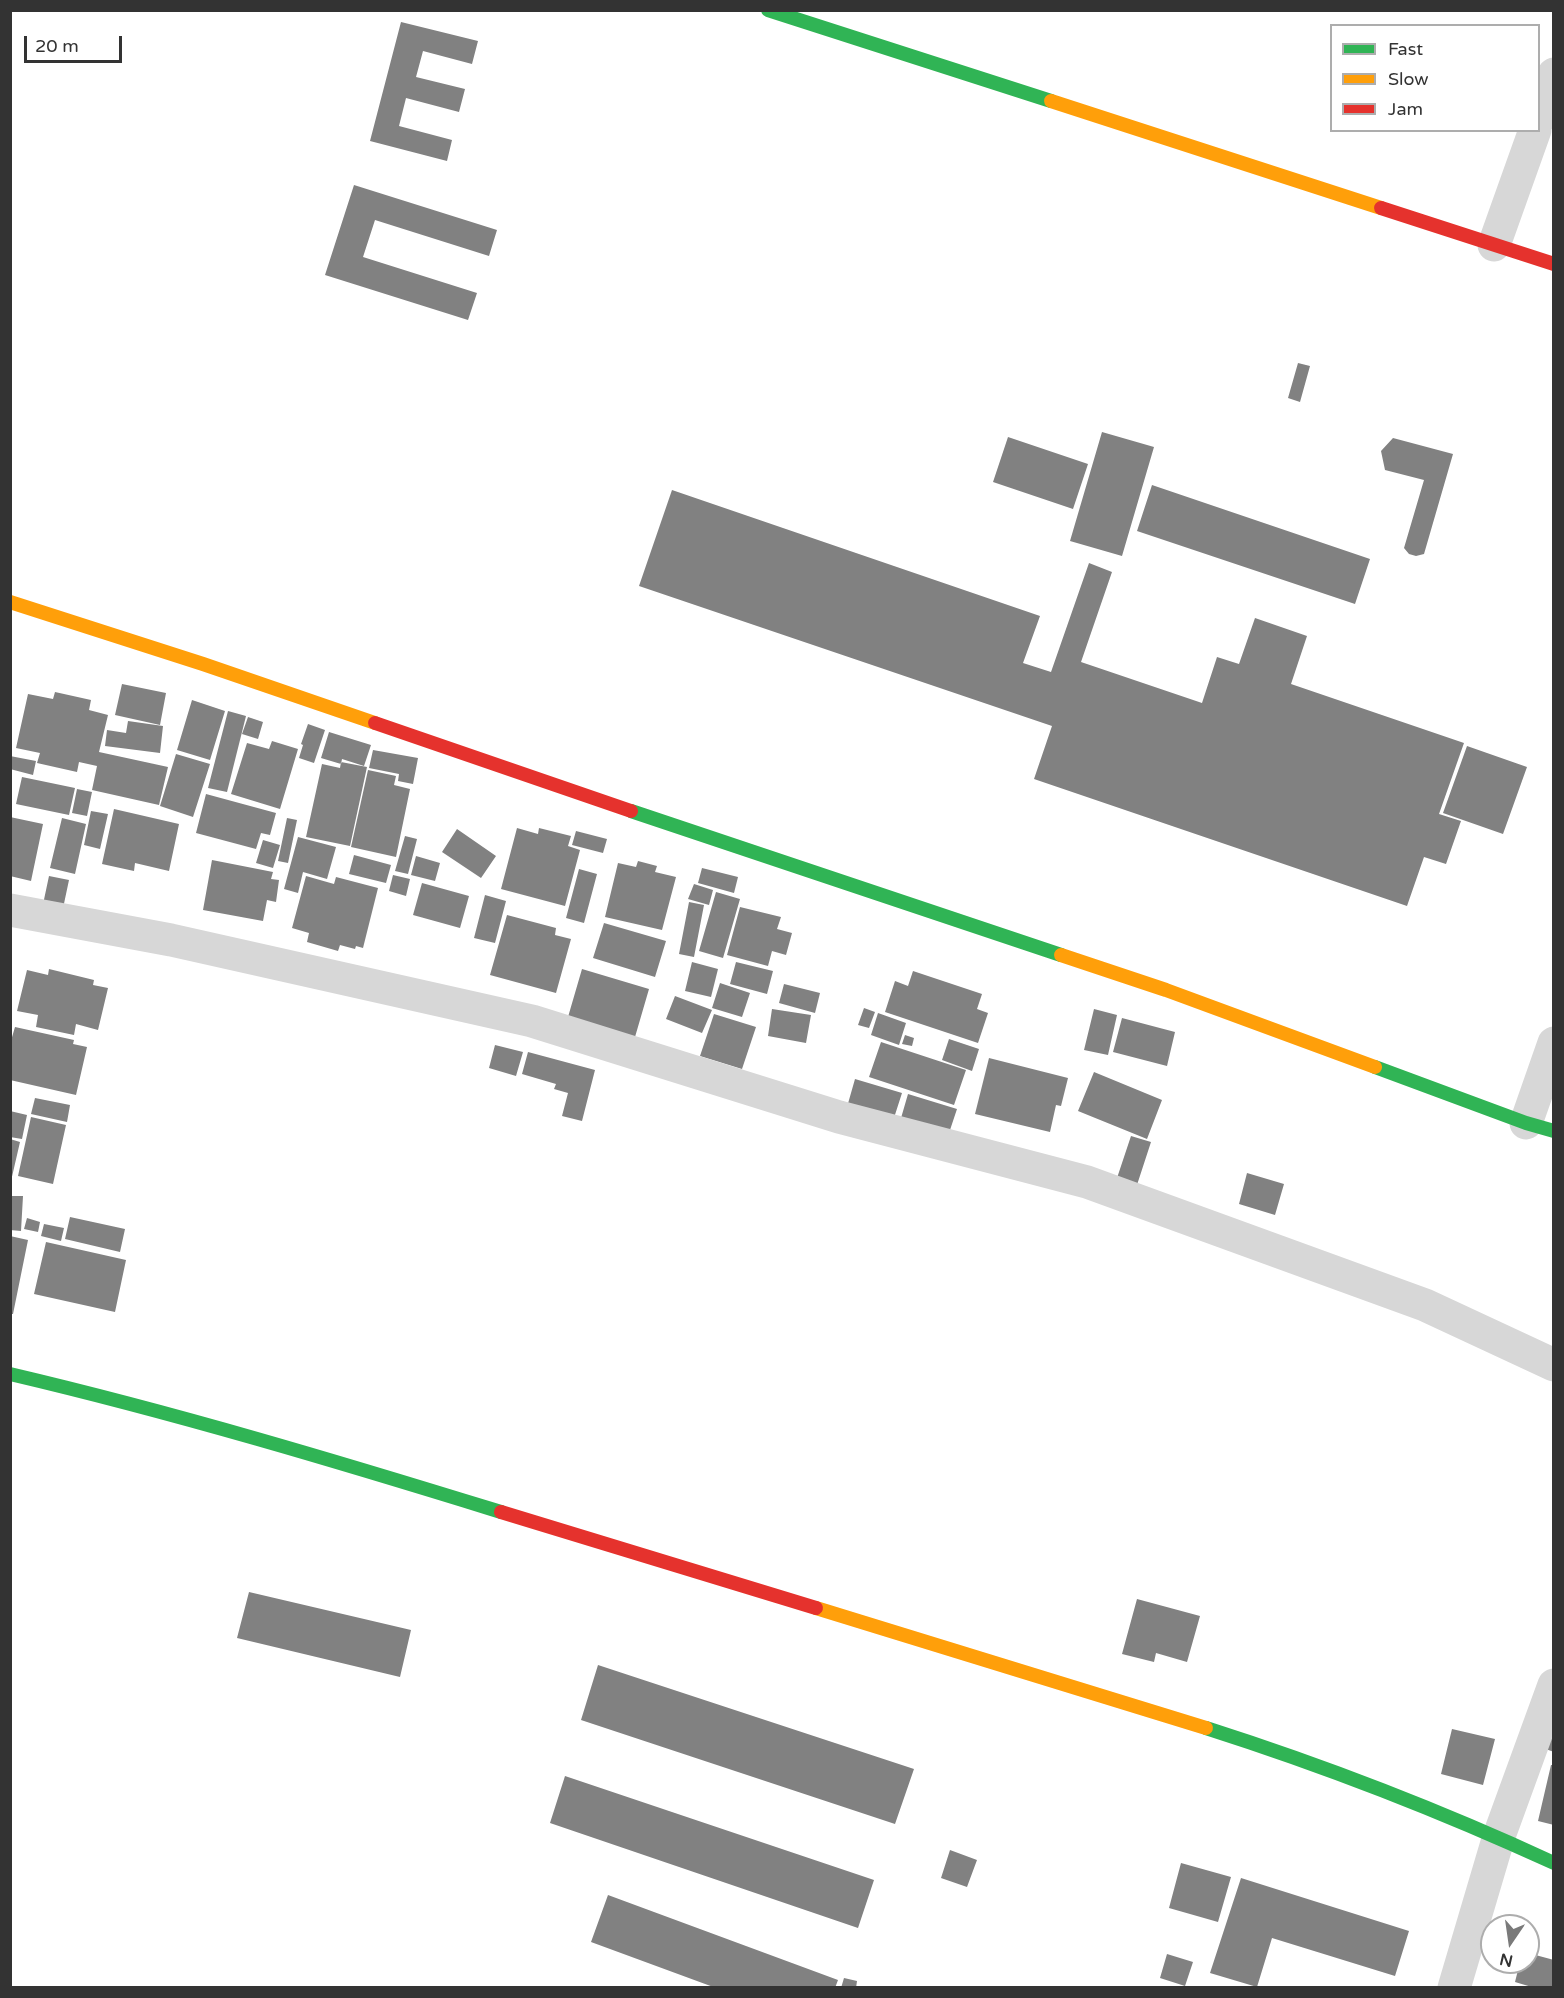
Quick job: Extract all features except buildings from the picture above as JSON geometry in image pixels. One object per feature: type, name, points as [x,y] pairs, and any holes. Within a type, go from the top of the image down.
[{"type":"street","points":[[768,10],[1554,264]]},
{"type":"street","points":[[1540,117],[1554,74]]},
{"type":"street","points":[[1494,245],[1534,132]]},
{"type":"street","points":[[10,602],[203,664],[705,836],[1166,990],[1540,1127],[1554,1042]]},
{"type":"street","points":[[10,910],[171,940],[532,1021],[839,1117],[1087,1182],[1425,1305],[1554,1365]]},
{"type":"street","points":[[10,1374],[91,1393],[338,1462],[1180,1719],[1282,1752],[1499,1836],[1554,1863]]},
{"type":"street","points":[[1454,1988],[1499,1836],[1554,1685]]},
{"type":"traffic: fast","points":[[768,10],[1051,101]]},
{"type":"traffic: fast","points":[[631,811],[1061,955]]},
{"type":"traffic: fast","points":[[1375,1067],[1526,1123],[1554,1131]]},
{"type":"traffic: fast","points":[[10,1374],[257,1439],[501,1512]]},
{"type":"traffic: fast","points":[[1206,1728],[1382,1790],[1554,1863]]},
{"type":"traffic: slow","points":[[1051,101],[1381,208]]},
{"type":"traffic: slow","points":[[10,602],[203,664],[375,723]]},
{"type":"traffic: slow","points":[[1061,955],[1166,990],[1375,1067]]},
{"type":"traffic: slow","points":[[816,1608],[1206,1728]]},
{"type":"traffic: jam","points":[[1381,208],[1554,264]]},
{"type":"traffic: jam","points":[[375,723],[631,811]]},
{"type":"traffic: jam","points":[[501,1512],[816,1608]]}]
